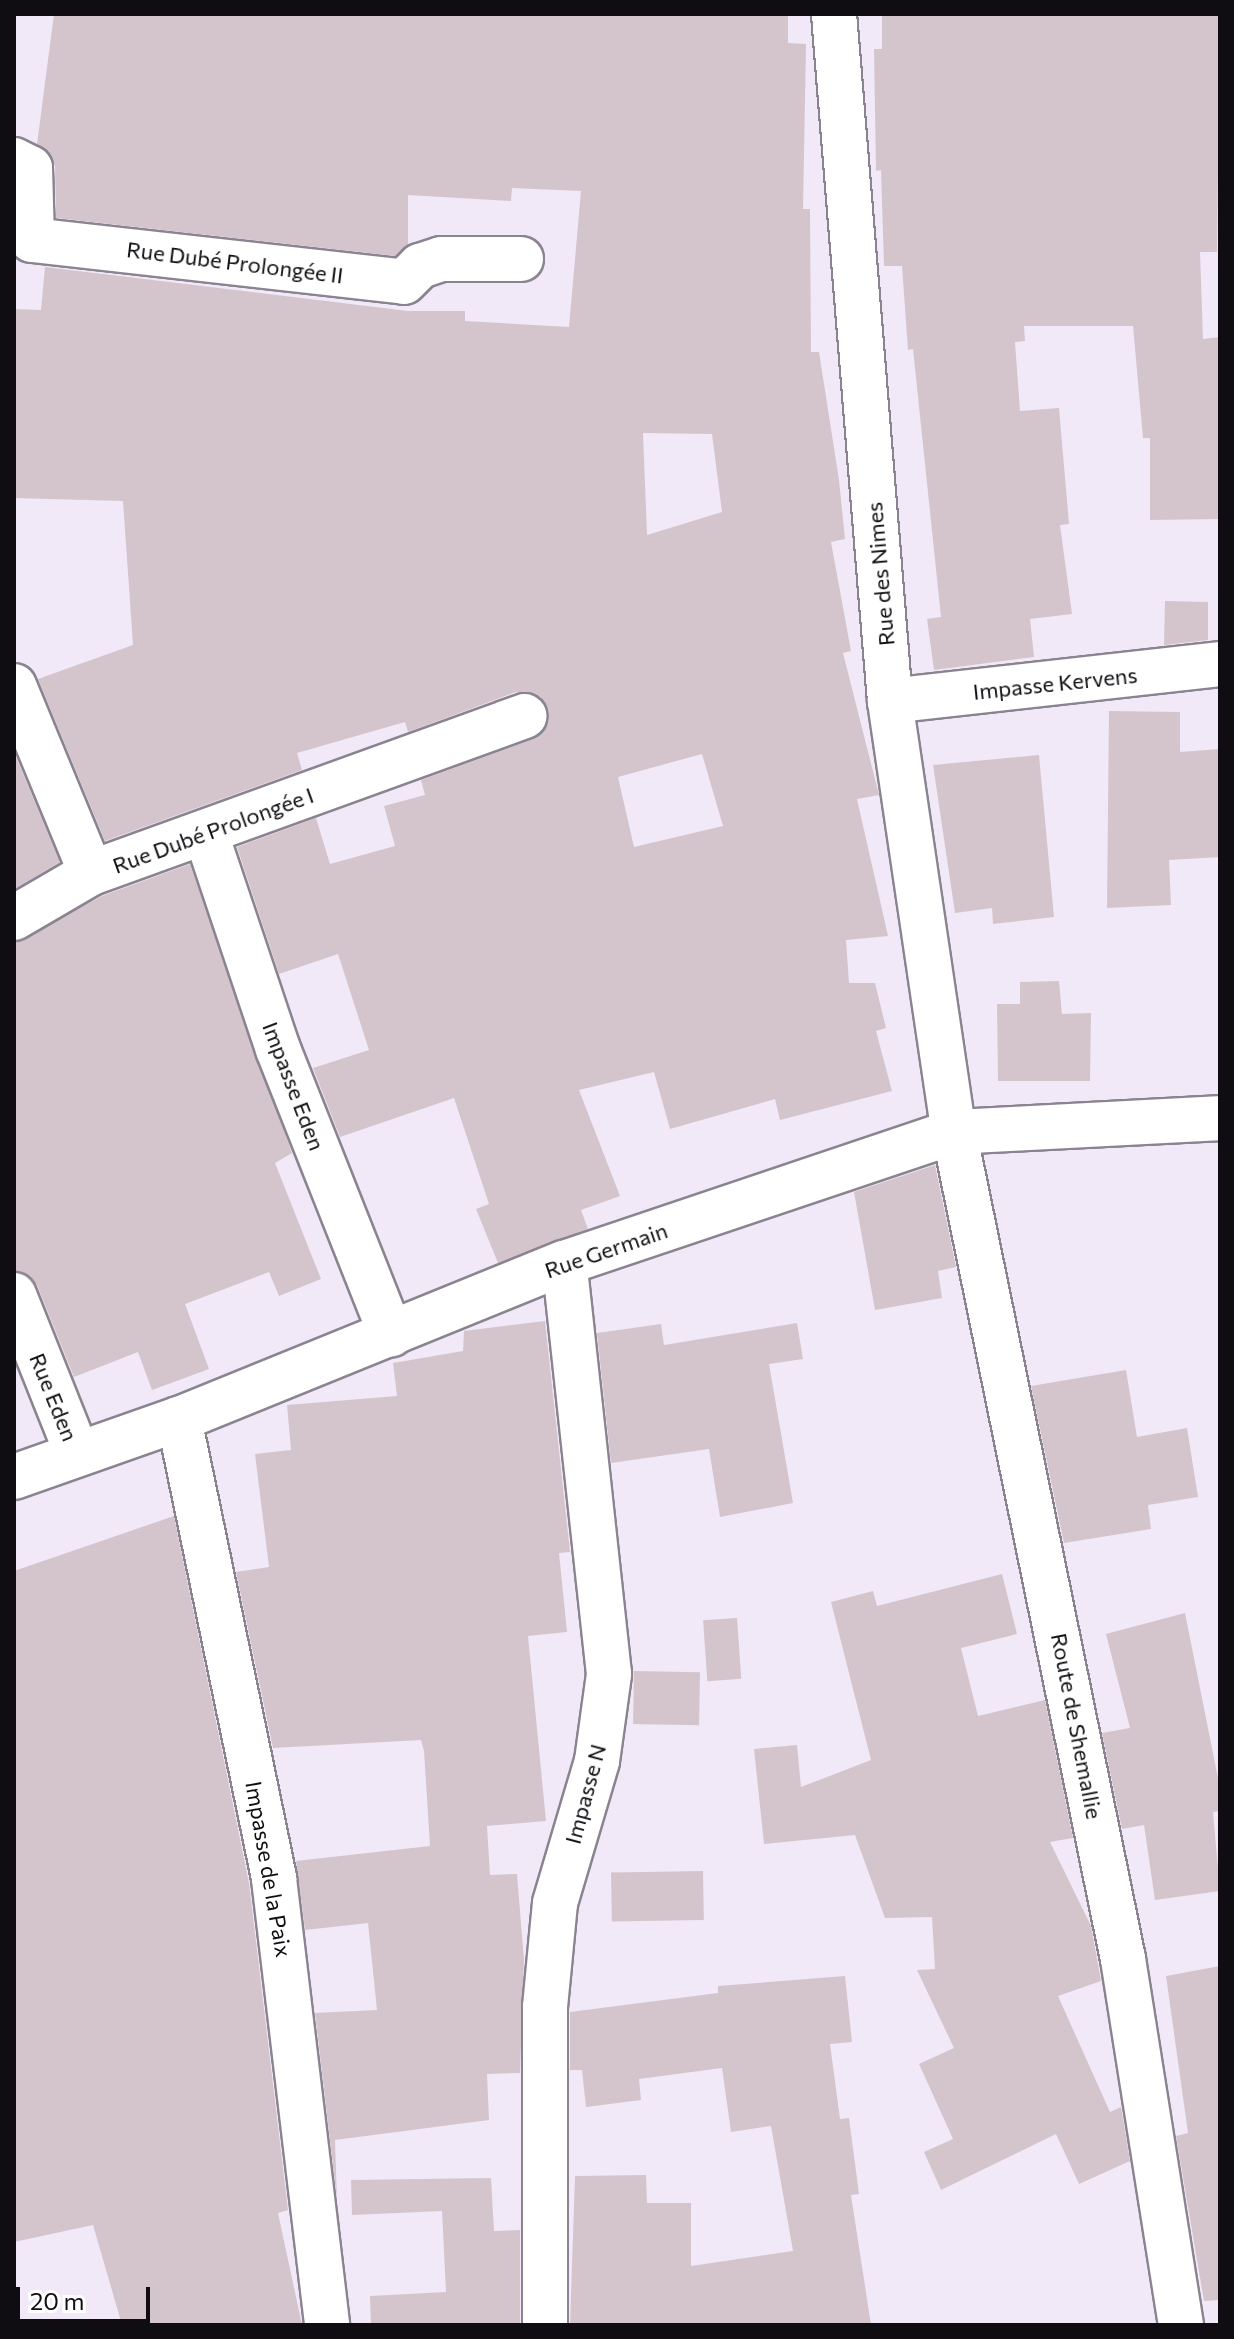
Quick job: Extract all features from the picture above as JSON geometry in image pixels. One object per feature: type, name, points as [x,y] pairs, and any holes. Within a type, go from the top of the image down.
[{"type":"street","name":"Rue des Nimes","points":[[834,14],[890,701],[954,1132]]},
{"type":"street","name":"Rue Dubé Prolongée II","points":[[14,160],[30,168],[32,240],[404,282],[420,266],[441,259],[521,259]]},
{"type":"street","name":"Impasse Kervens","points":[[890,701],[1220,664]]},
{"type":"street","name":"Rue Dubé Prolongée I","points":[[14,686],[91,873],[206,834],[524,716]]},
{"type":"street","name":"Impasse Eden","points":[[206,834],[278,1049],[391,1334]]},
{"type":"street","points":[[14,918],[91,873]]},
{"type":"street","name":"Rue Germain","points":[[14,1477],[179,1419],[564,1263],[954,1132],[1220,1118]]},
{"type":"street","name":"Route de Shemallie","points":[[954,1132],[1123,1959],[1181,2325]]},
{"type":"street","name":"Impasse N","points":[[545,2325],[545,2007],[555,1903],[597,1761],[609,1674],[564,1263]]},
{"type":"street","name":"Rue Eden","points":[[14,1295],[77,1453]]},
{"type":"street","name":"Impasse de la Paix","points":[[179,1419],[274,1879],[327,2325]]},
{"type":"building","points":[[54,14],[788,14],[788,43],[806,44],[803,209],[810,209],[811,352],[819,352],[839,480],[845,539],[831,542],[851,651],[843,653],[879,795],[857,799],[888,936],[846,940],[849,983],[875,983],[886,1028],[876,1031],[892,1091],[780,1120],[775,1099],[670,1129],[654,1072],[579,1090],[620,1196],[581,1210],[588,1229],[498,1263],[476,1209],[489,1204],[454,1098],[340,1137],[313,1068],[369,1050],[338,954],[279,974],[237,847],[316,818],[330,864],[395,846],[384,806],[425,795],[421,780],[533,739],[548,721],[541,697],[516,692],[408,732],[405,722],[297,753],[302,770],[105,841],[38,679],[133,645],[123,501],[14,498],[14,309],[41,310],[45,267],[408,311],[465,311],[465,321],[569,327],[581,191],[512,188],[511,201],[408,195],[408,245],[395,256],[56,218],[55,166],[37,144]],"holes":[[[643,433],[712,434],[722,512],[647,535]],[[702,754],[723,826],[634,847],[618,777]]]},
{"type":"building","points":[[882,14],[1220,14],[1217,252],[1200,252],[1203,339],[1220,337],[1220,519],[1150,520],[1150,438],[1143,438],[1133,326],[1024,326],[1025,341],[1015,342],[1020,411],[1059,408],[1069,524],[1060,525],[1072,614],[1030,619],[1034,657],[934,670],[927,619],[941,617],[913,349],[908,350],[902,266],[884,266],[881,170],[876,171],[874,49],[882,49]]},
{"type":"building","points":[[1165,601],[1208,602],[1208,640],[1164,645]]},
{"type":"building","points":[[1109,711],[1180,712],[1180,752],[1220,749],[1220,857],[1169,860],[1171,905],[1107,908]]},
{"type":"building","points":[[14,752],[60,862],[14,889]]},
{"type":"building","points":[[1039,755],[1054,917],[993,924],[992,908],[955,913],[933,765]]},
{"type":"building","points":[[190,864],[292,1153],[275,1163],[321,1279],[279,1296],[269,1272],[185,1304],[209,1369],[152,1390],[138,1352],[74,1377],[37,1285],[14,1271],[14,943],[102,896]]},
{"type":"building","points":[[1059,981],[1062,1014],[1091,1013],[1090,1081],[998,1081],[997,1004],[1020,1004],[1020,982]]},
{"type":"building","points":[[935,1165],[956,1267],[938,1271],[942,1298],[875,1310],[854,1192]]},
{"type":"building","points":[[545,1321],[570,1552],[559,1553],[567,1632],[528,1636],[546,1821],[487,1826],[490,1875],[517,1874],[524,1960],[520,2073],[487,2074],[489,2120],[335,2140],[337,2200],[315,2013],[377,2010],[368,1923],[305,1930],[296,1861],[430,1846],[424,1751],[421,1740],[273,1748],[236,1572],[269,1567],[255,1454],[291,1450],[287,1405],[397,1396],[393,1363],[463,1351],[464,1331]]},
{"type":"building","points":[[797,1323],[803,1359],[769,1364],[793,1503],[720,1517],[709,1449],[611,1463],[597,1333],[661,1324],[664,1345]]},
{"type":"building","points":[[1126,1370],[1137,1437],[1187,1428],[1198,1497],[1148,1505],[1151,1529],[1064,1543],[1031,1386]]},
{"type":"building","points":[[174,1516],[249,1883],[288,2210],[278,2213],[302,2325],[122,2325],[93,2225],[14,2242],[14,1571]]},
{"type":"building","points":[[1002,1574],[1017,1634],[961,1648],[978,1716],[1045,1700],[1073,1838],[1050,1842],[1091,1926],[1101,1981],[1058,1996],[1110,2112],[1121,2107],[1130,2161],[1079,2184],[1056,2134],[941,2190],[924,2152],[953,2139],[919,2064],[954,2048],[917,1970],[935,1969],[932,1917],[885,1918],[855,1835],[764,1844],[754,1749],[797,1745],[801,1787],[871,1760],[831,1602],[873,1591],[877,1606]]},
{"type":"building","points":[[1185,1613],[1220,1788],[1220,1811],[1213,1812],[1220,1891],[1155,1900],[1144,1825],[1122,1829],[1102,1733],[1130,1728],[1106,1634]]},
{"type":"building","points":[[737,1618],[741,1679],[707,1681],[703,1620]]},
{"type":"building","points":[[634,1671],[700,1672],[699,1725],[633,1724]]},
{"type":"building","points":[[703,1871],[704,1920],[612,1922],[611,1873]]},
{"type":"building","points":[[1220,1966],[1220,2300],[1204,2301],[1176,2136],[1188,2133],[1166,1976]]},
{"type":"building","points":[[845,1976],[852,2042],[830,2044],[840,2119],[849,2118],[859,2194],[851,2195],[871,2325],[570,2325],[575,2176],[646,2175],[647,2203],[691,2203],[691,2266],[793,2251],[771,2126],[731,2132],[722,2068],[639,2079],[641,2100],[586,2107],[582,2070],[570,2070],[570,2012],[718,1993],[718,1986]]},
{"type":"building","points":[[491,2178],[494,2231],[520,2230],[520,2325],[371,2325],[370,2296],[446,2292],[442,2211],[352,2215],[351,2180]]}]
